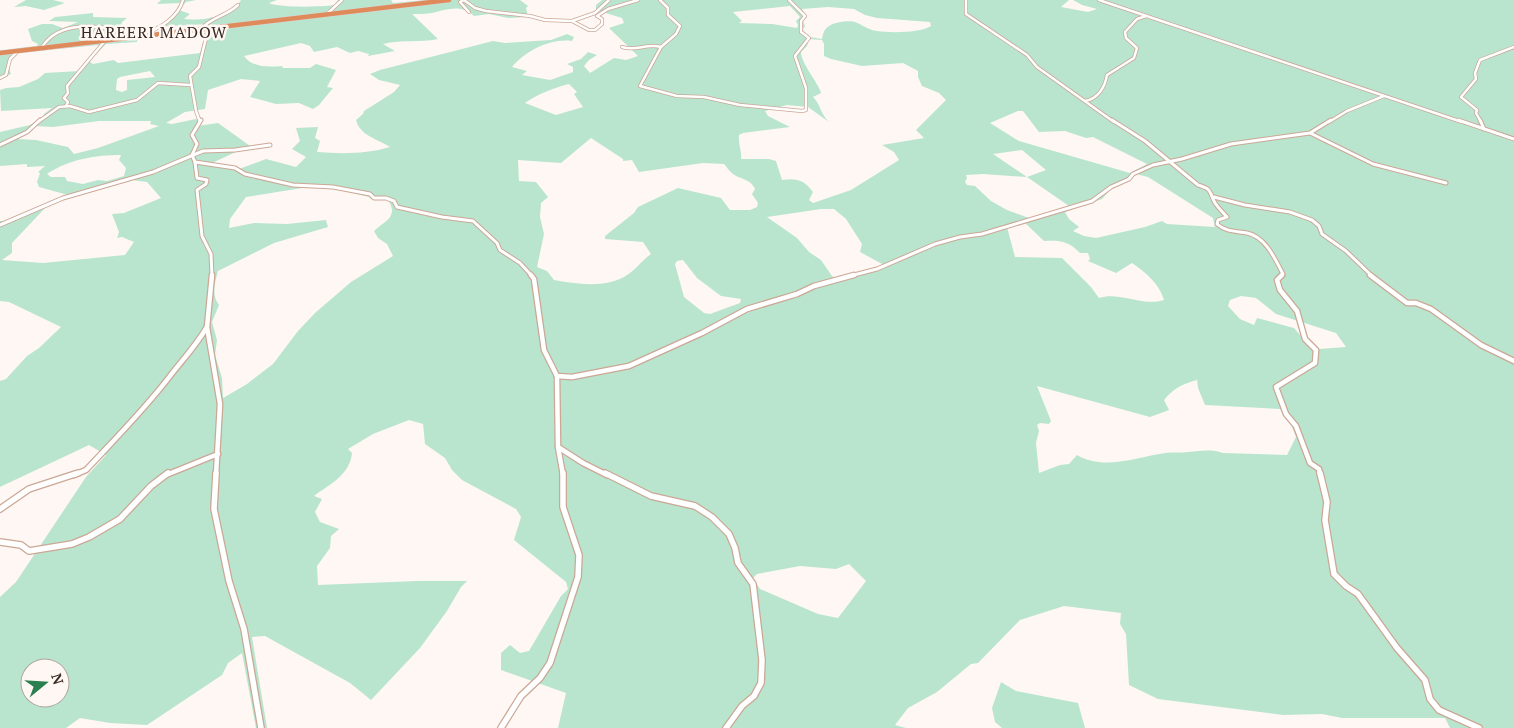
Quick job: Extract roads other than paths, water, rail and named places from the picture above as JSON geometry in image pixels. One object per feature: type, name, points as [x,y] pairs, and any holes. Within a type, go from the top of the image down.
[{"type":"highway","points":[[0,52],[104,42],[437,0]]},
{"type":"highway","points":[[0,52],[449,0]]},
{"type":"street","points":[[142,36],[168,22],[182,5],[183,0]]},
{"type":"street","points":[[328,13],[342,0]]},
{"type":"street","points":[[469,12],[460,2],[464,0],[475,8],[486,10],[545,20],[572,21],[595,13],[609,0]]},
{"type":"street","points":[[572,21],[589,30],[595,30],[602,24],[602,19],[597,16],[608,10],[638,0]]},
{"type":"street","points":[[660,0],[668,8],[668,15],[680,26],[676,34],[661,47],[640,86],[678,96],[704,97],[740,105],[806,110],[808,88],[797,66],[795,56],[809,38],[801,32],[801,21],[805,16],[789,0]]},
{"type":"street","points":[[966,0],[966,14],[997,37],[1027,55],[1037,67],[1133,136],[1145,141],[1198,185],[1207,188],[1214,197],[1214,201],[1227,217],[1218,220],[1217,224],[1220,227],[1229,232],[1254,235],[1266,246],[1283,274],[1277,280],[1280,290],[1297,311],[1305,338],[1316,350],[1315,363],[1290,380],[1278,384],[1276,387],[1286,414],[1296,426],[1310,463],[1318,469],[1327,502],[1324,520],[1334,562],[1334,574],[1346,586],[1358,594],[1397,648],[1425,680],[1430,699],[1439,710],[1479,728]]},
{"type":"street","points":[[1098,0],[1514,139]]},
{"type":"street","points":[[238,6],[225,16],[208,22],[201,29],[206,38],[199,67],[190,76],[190,85],[196,111],[201,120],[192,135],[197,144],[192,155],[195,162],[196,178],[207,180],[206,184],[197,190],[202,236],[212,254],[207,327],[220,404],[214,509],[228,581],[244,629],[261,728]]},
{"type":"street","points":[[1085,101],[1092,100],[1100,92],[1107,76],[1134,58],[1137,48],[1126,38],[1125,32],[1137,18],[1146,16]]},
{"type":"street","points":[[42,47],[50,37],[59,32],[81,26],[104,26],[126,31],[126,38]]},
{"type":"street","points":[[66,106],[68,102],[64,98],[68,93],[67,86],[104,42]]},
{"type":"street","points":[[622,47],[632,50],[650,44],[661,47]]},
{"type":"street","points":[[1484,129],[1476,110],[1461,97],[1476,79],[1475,73],[1480,60],[1514,47]]},
{"type":"street","points":[[0,78],[6,74],[10,59],[18,51]]},
{"type":"street","points":[[0,145],[27,132],[55,109],[66,106],[89,112],[101,111],[137,100],[158,83],[190,85]]},
{"type":"street","points":[[557,376],[572,377],[629,366],[702,333],[747,309],[797,294],[814,286],[877,269],[935,244],[960,237],[982,234],[1092,201],[1111,187],[1129,179],[1138,171],[1231,144],[1310,133],[1347,111],[1384,96]]},
{"type":"street","points":[[1310,133],[1373,164],[1446,184]]},
{"type":"street","points":[[1,224],[63,198],[172,165],[203,151],[235,150],[270,145]]},
{"type":"street","points":[[195,162],[235,168],[245,174],[293,185],[334,187],[361,192],[370,194],[374,198],[386,198],[394,201],[397,207],[442,217],[473,221],[497,243],[500,250],[520,263],[534,279],[544,350],[557,376],[558,446],[563,472],[564,507],[579,555],[578,576],[550,663],[540,678],[521,696],[501,728]]},
{"type":"street","points":[[1214,197],[1246,205],[1281,210],[1310,218],[1317,222],[1322,234],[1346,250],[1370,276],[1393,293],[1407,302],[1416,303],[1431,309],[1481,345],[1514,361]]},
{"type":"street","points":[[0,509],[16,497],[46,482],[78,474],[86,470],[156,396],[195,348],[207,327]]},
{"type":"street","points":[[558,446],[583,463],[651,496],[695,506],[712,517],[729,534],[735,548],[738,563],[753,584],[762,660],[761,683],[754,696],[742,706],[726,728]]},
{"type":"street","points":[[0,542],[21,545],[29,551],[36,552],[72,544],[89,537],[120,519],[151,486],[170,472],[218,454]]},
{"type":"district","name":"HAREERI MADOW","points":[[154,32]]}]
